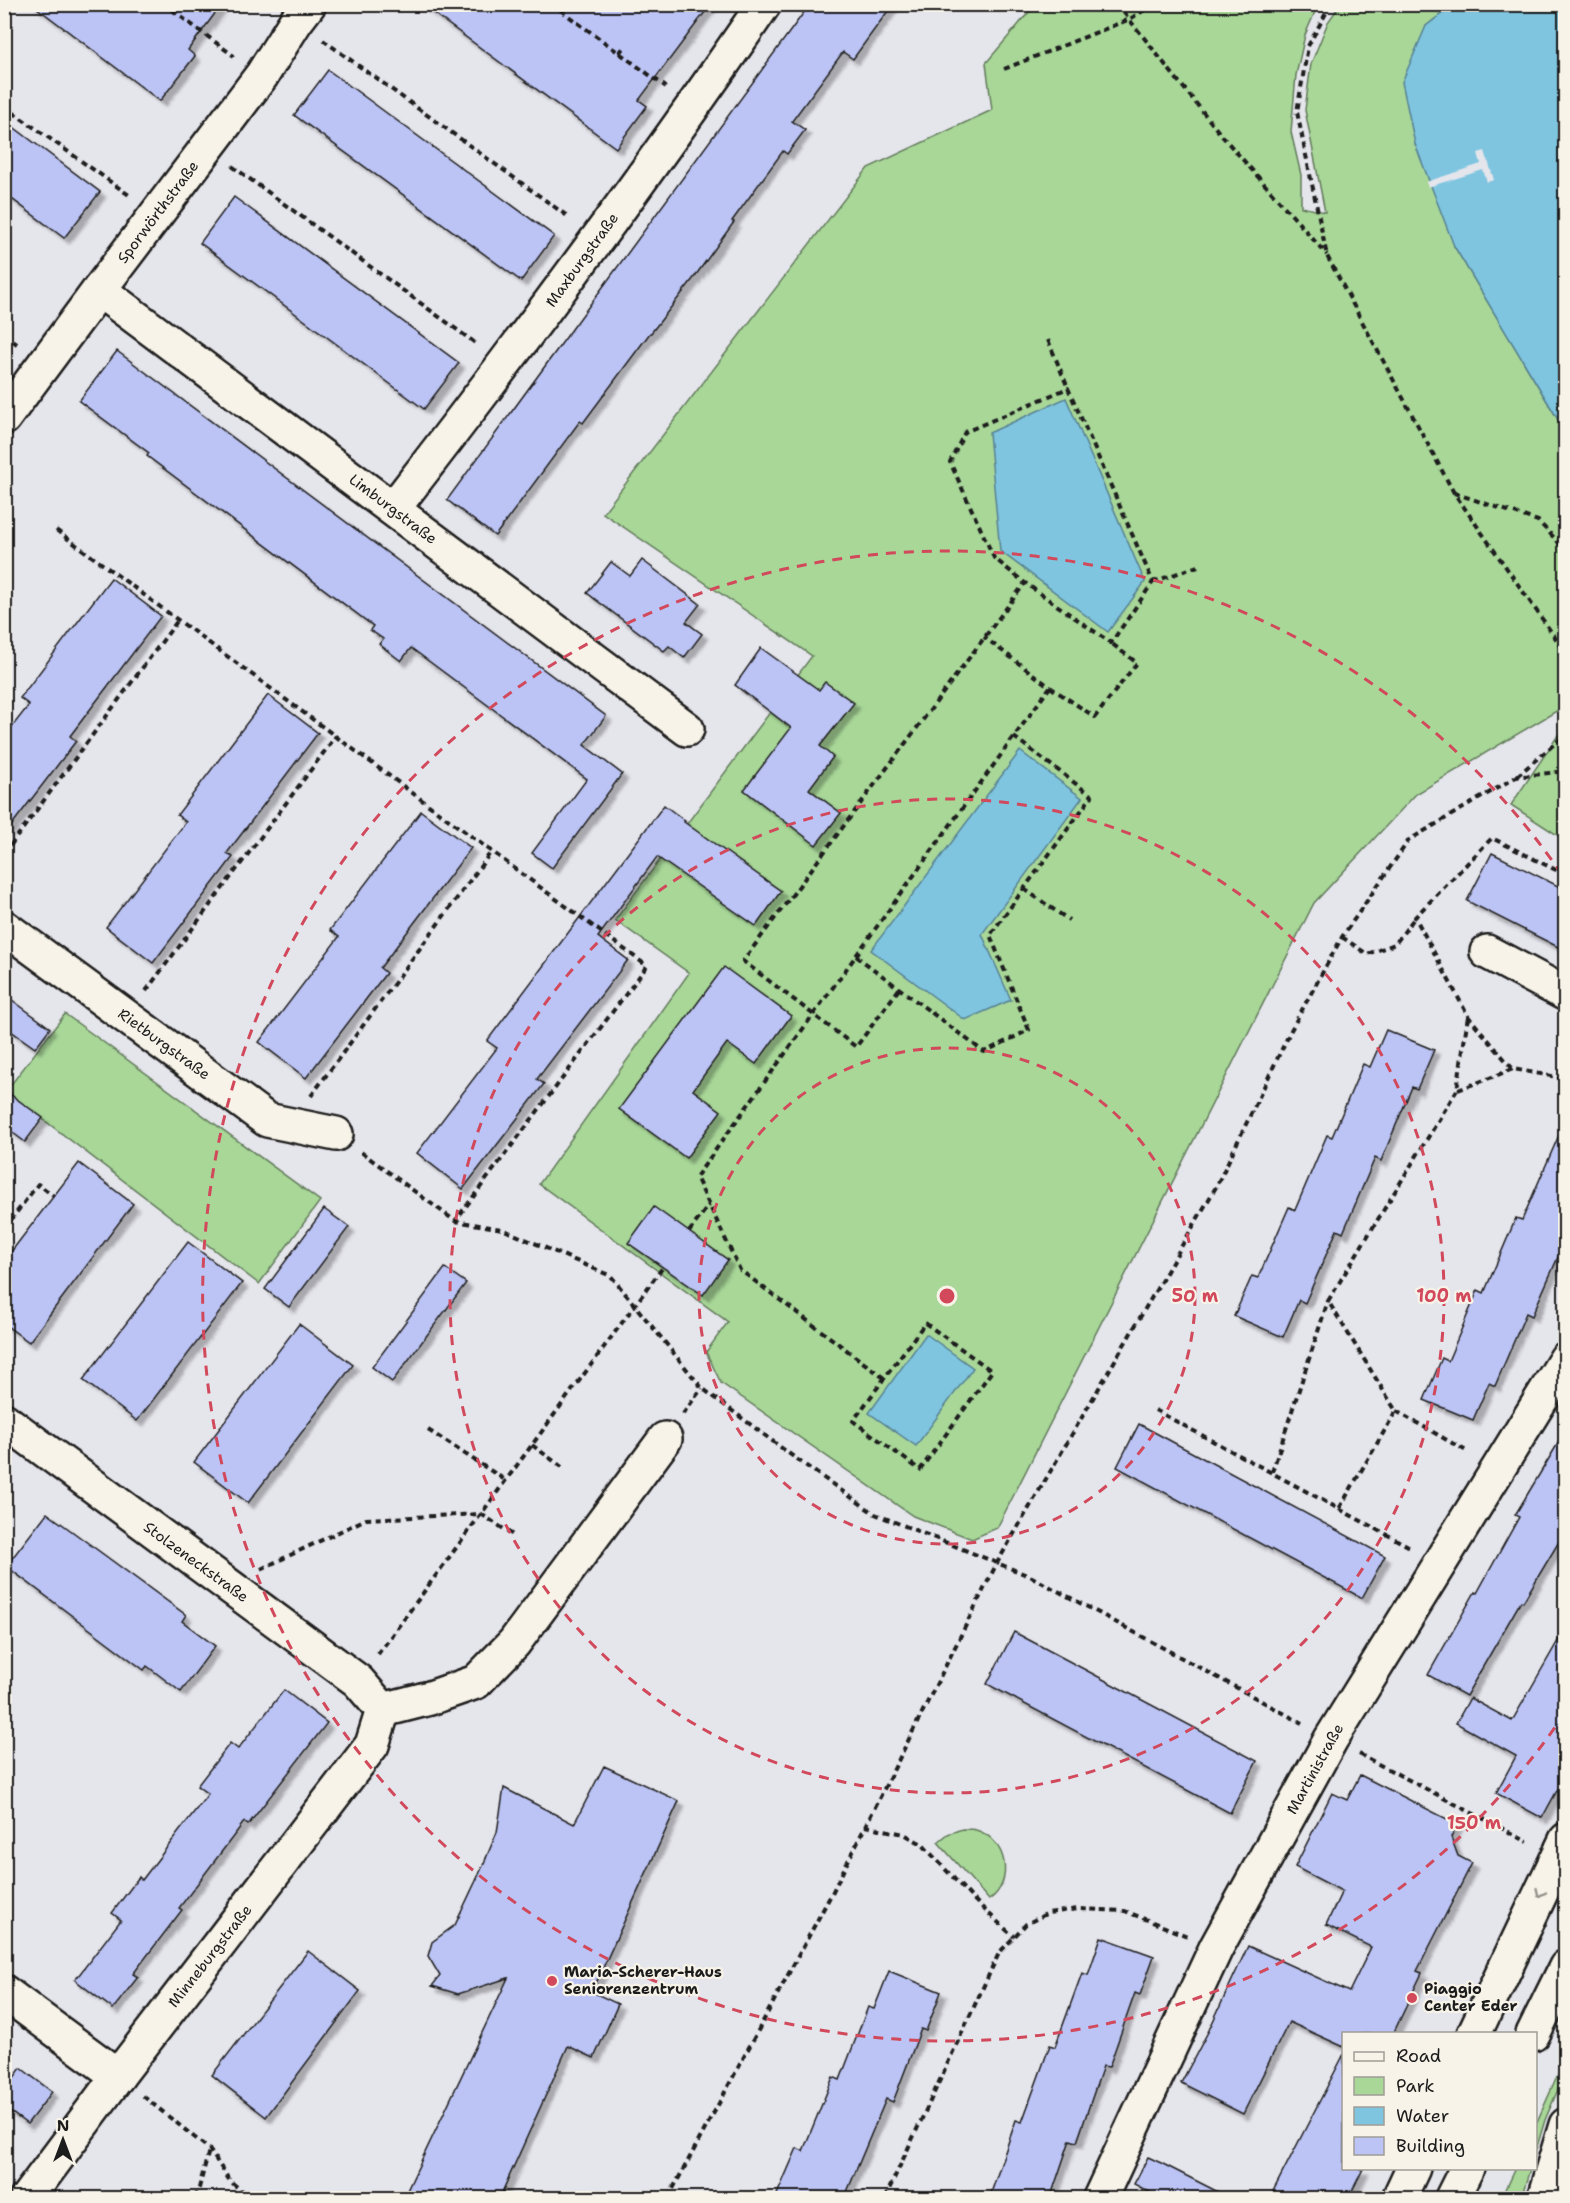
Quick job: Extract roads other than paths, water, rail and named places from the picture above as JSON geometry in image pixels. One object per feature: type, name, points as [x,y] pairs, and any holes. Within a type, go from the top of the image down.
[{"type":"street","name":"Maxburgstraße","points":[[393,509],[598,238],[693,108],[764,4]]},
{"type":"street","name":"Sporwörthstraße","points":[[4,418],[262,75],[302,13]]},
{"type":"street","name":"Limburgstraße","points":[[99,290],[687,729]]},
{"type":"street","name":"Rietburgstraße","points":[[4,927],[267,1120],[336,1134]]},
{"type":"street","points":[[1487,952],[1566,994]]},
{"type":"street","name":"Martinistraße","points":[[1100,2199],[1216,1948],[1331,1738],[1566,1359]]},
{"type":"street","name":"Stolzeneckstraße","points":[[4,1420],[357,1681],[383,1710]]},
{"type":"street","points":[[383,1710],[430,1698],[476,1682],[514,1643],[665,1438]]},
{"type":"street","name":"Minneburgstraße","points":[[27,2199],[118,2076],[372,1745],[383,1710]]},
{"type":"street","points":[[1475,2032],[1561,1849]]},
{"type":"street","points":[[1534,2032],[1566,1967]]},
{"type":"street","points":[[4,1992],[118,2076]]},
{"type":"street","points":[[1544,2199],[1566,2125]]},
{"type":"street","points":[[1399,2199],[1413,2170]]},
{"type":"street","points":[[1452,2199],[1466,2170]]},
{"type":"water","points":[[1453,5],[1565,5],[1565,431],[1454,246],[1415,144],[1402,82],[1426,26]]},
{"type":"water","points":[[1066,398],[1145,582],[1108,632],[1000,551],[989,433]]},
{"type":"water","points":[[1020,751],[1082,798],[982,934],[1011,1000],[965,1020],[871,950]]},
{"type":"water","points":[[926,1334],[973,1368],[916,1446],[869,1413]]},
{"type":"place","name":"Maria-Scherer-Haus Seniorenzentrum","points":[[552,1981]]},
{"type":"place","name":"Piaggio Center Eder","points":[[1412,1998]]}]
